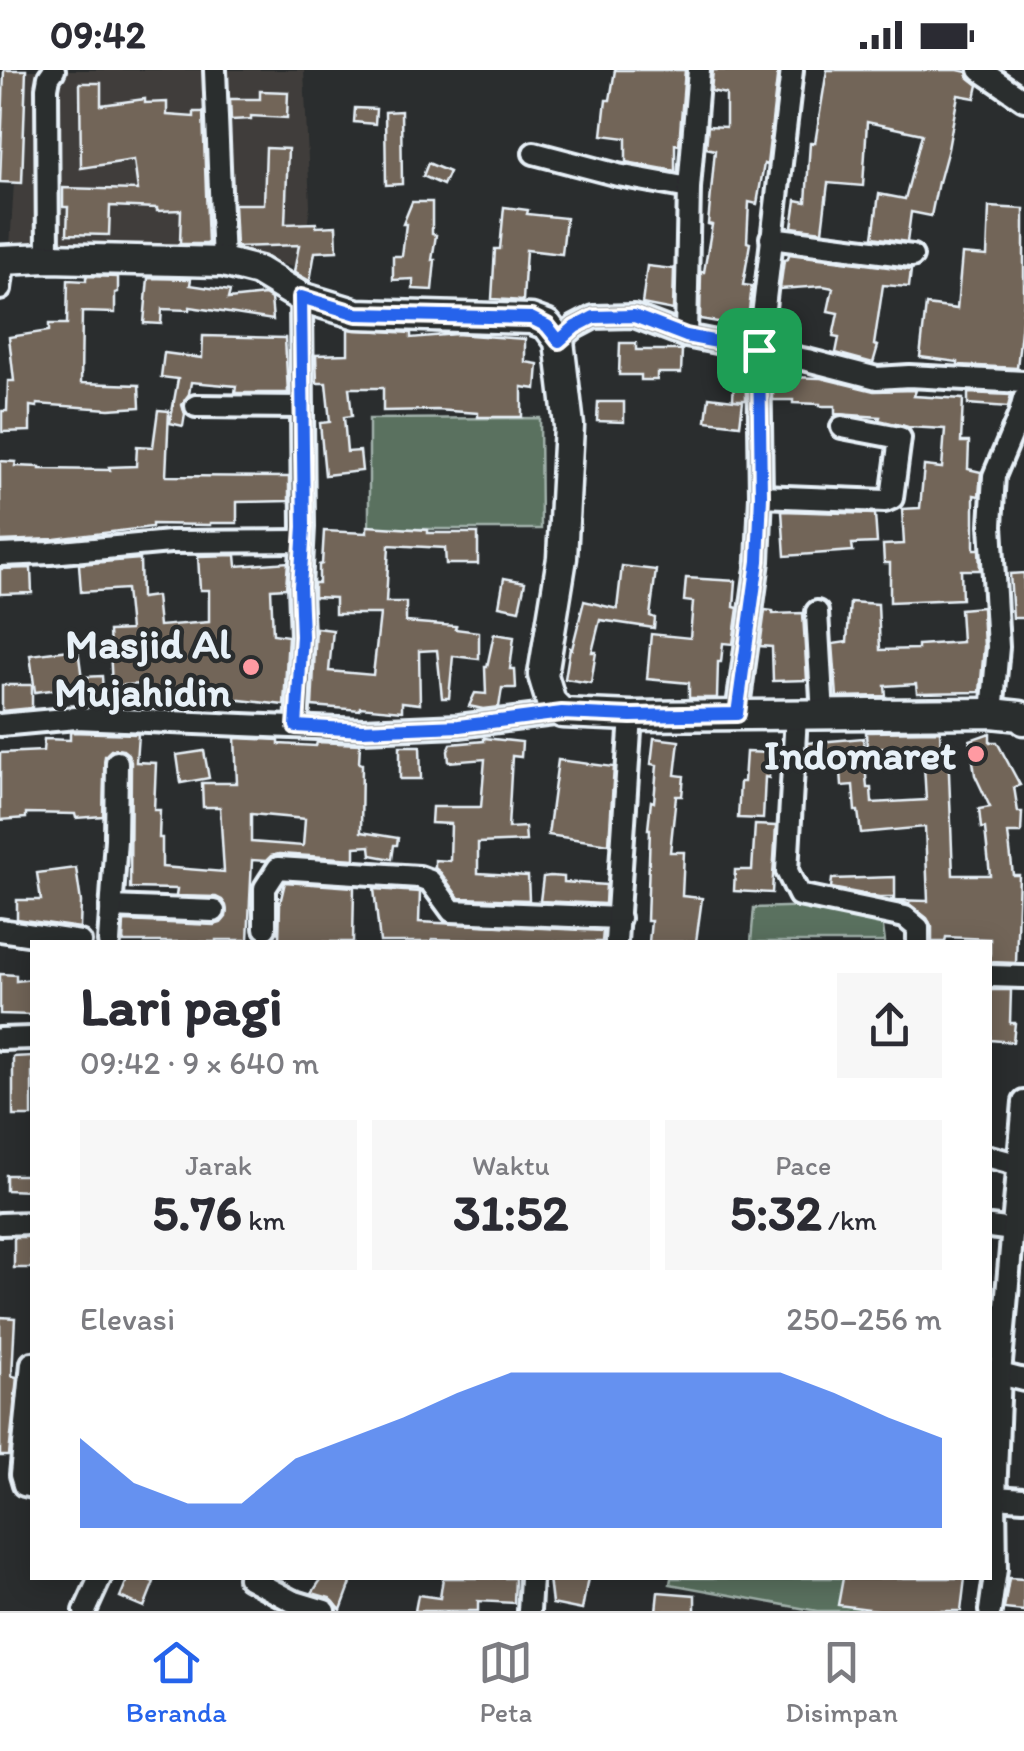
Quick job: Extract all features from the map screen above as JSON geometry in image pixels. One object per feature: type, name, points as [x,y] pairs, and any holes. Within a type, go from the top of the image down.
[{"type":"street","points":[[48,258],[47,88],[54,70]]},
{"type":"street","points":[[215,70],[223,262]]},
{"type":"street","points":[[686,336],[689,188],[699,70]]},
{"type":"street","points":[[737,714],[758,561],[759,350],[792,70]]},
{"type":"street","points":[[980,70],[1024,100]]},
{"type":"street","points":[[534,153],[689,188]]},
{"type":"street","points":[[772,238],[912,256]]},
{"type":"street","points":[[0,290],[2,260],[223,262],[258,271],[301,297],[357,314],[531,318],[547,326],[559,341],[569,426],[562,558],[543,675],[551,702],[562,713]]},
{"type":"street","points":[[296,726],[304,527],[301,297]]},
{"type":"street","points":[[559,341],[594,317],[634,316],[686,336],[877,378],[1024,382]]},
{"type":"street","points":[[0,725],[76,718],[362,730],[459,726],[562,713],[1015,716],[998,648],[991,525],[994,476],[1024,399]]},
{"type":"street","points":[[196,406],[302,407]]},
{"type":"street","points":[[761,496],[885,501],[892,498],[900,438],[842,427]]},
{"type":"street","points":[[0,555],[170,542],[302,541]]},
{"type":"street","points":[[817,612],[809,716],[787,871],[799,895],[905,917],[918,928],[918,940]]},
{"type":"street","points":[[616,940],[631,716]]},
{"type":"street","points":[[108,940],[117,762]]},
{"type":"street","points":[[265,928],[264,888],[278,868],[419,877],[430,882],[452,910],[619,918]]},
{"type":"street","points":[[112,907],[214,910]]},
{"type":"street","points":[[0,930],[67,940]]},
{"type":"street","points":[[992,976],[1024,977]]},
{"type":"street","points":[[0,1039],[30,1038]]},
{"type":"street","points":[[990,1611],[996,1569],[995,1374],[1022,1166],[1024,1102]]},
{"type":"street","points":[[992,1158],[1022,1166]]},
{"type":"street","points":[[0,1224],[30,1224]]},
{"type":"street","points":[[992,1227],[1014,1230]]},
{"type":"street","points":[[995,1374],[1024,1380]]},
{"type":"street","points":[[30,1384],[21,1475],[24,1485],[30,1487]]},
{"type":"street","points":[[996,1498],[1024,1499]]},
{"type":"street","points":[[85,1611],[99,1580]]},
{"type":"street","points":[[252,1580],[290,1606],[326,1611]]},
{"type":"street","points":[[530,1611],[531,1580]]},
{"type":"shaded area","points":[[21,70],[304,70],[310,206],[301,270],[244,251],[10,247]]},
{"type":"green space","points":[[540,418],[541,529],[369,529],[369,419]]},
{"type":"green space","points":[[880,904],[885,940],[751,940],[754,908]]},
{"type":"green space","points":[[671,1580],[864,1580],[859,1611],[817,1611],[670,1584]]},
{"type":"building","points":[[4,70],[26,70],[22,183],[0,182]]},
{"type":"building","points":[[615,70],[685,70],[675,171],[626,162],[626,138],[602,135]]},
{"type":"building","points":[[713,70],[778,70],[767,165],[764,164],[757,204],[749,202],[750,243],[743,285],[752,286],[747,327],[700,319],[701,272],[712,225],[708,224],[715,150],[706,148],[708,126],[726,127],[726,94],[711,91]]},
{"type":"building","points":[[827,70],[958,70],[967,72],[978,85],[975,98],[958,95],[931,216],[911,212],[907,242],[873,237],[879,194],[905,199],[922,134],[867,122],[863,186],[828,183],[822,231],[792,227],[796,200],[806,202],[810,143],[815,143]]},
{"type":"building","points":[[80,83],[101,83],[101,105],[145,99],[145,103],[167,102],[167,115],[194,117],[194,112],[203,112],[208,244],[180,244],[181,210],[157,208],[110,206],[109,235],[67,234],[68,207],[63,207],[63,188],[138,190],[134,160],[81,168]]},
{"type":"building","points":[[260,91],[288,92],[287,118],[251,116],[231,120],[230,99],[260,99]]},
{"type":"building","points":[[355,108],[376,109],[375,124],[354,122]]},
{"type":"building","points":[[401,111],[402,184],[386,185],[385,112]]},
{"type":"building","points":[[266,148],[288,149],[285,224],[336,226],[337,251],[315,252],[310,281],[294,272],[299,245],[236,247],[234,204],[264,204]]},
{"type":"building","points":[[428,163],[449,172],[443,185],[423,176]]},
{"type":"building","points":[[412,202],[432,202],[432,234],[436,235],[432,290],[413,289],[413,279],[393,280],[393,256],[402,256],[403,224]]},
{"type":"building","points":[[504,207],[566,218],[562,254],[526,250],[523,301],[492,299],[495,249],[500,249]]},
{"type":"building","points":[[989,207],[1024,209],[1024,303],[1017,368],[958,365],[920,357],[926,305],[957,309],[962,254],[987,256]]},
{"type":"building","points":[[789,254],[911,270],[909,287],[883,285],[873,363],[836,353],[839,338],[833,337],[838,313],[828,311],[833,288],[780,289],[784,260]]},
{"type":"building","points":[[647,266],[674,269],[673,310],[642,304]]},
{"type":"building","points":[[86,276],[118,277],[118,292],[115,313],[82,312],[81,383],[139,385],[140,407],[37,404],[30,406],[30,431],[2,432],[8,381],[14,381],[9,337],[49,331],[49,324],[67,324],[68,280],[86,281]]},
{"type":"building","points":[[148,278],[191,279],[190,285],[230,291],[228,299],[265,295],[271,299],[273,320],[190,307],[162,309],[161,324],[144,323]]},
{"type":"building","points":[[348,329],[411,333],[411,338],[456,334],[525,339],[525,362],[538,364],[536,389],[522,387],[522,417],[478,417],[478,413],[437,410],[383,411],[383,388],[349,388],[352,416],[344,417],[347,452],[360,451],[362,471],[325,475],[320,423],[330,422],[326,383],[317,383],[316,355],[348,354]]},
{"type":"building","points":[[203,336],[285,338],[288,393],[235,393],[236,386],[191,382],[182,405],[183,426],[170,423],[178,379],[161,377],[164,353],[202,358]]},
{"type":"building","points":[[620,343],[636,343],[636,350],[682,350],[681,373],[657,373],[657,380],[619,375]]},
{"type":"building","points":[[735,360],[745,362],[746,400],[733,400]]},
{"type":"building","points":[[773,367],[788,370],[788,377],[821,378],[874,391],[916,390],[914,396],[963,399],[961,442],[969,442],[968,469],[981,472],[979,496],[974,495],[974,549],[979,549],[980,570],[961,570],[962,599],[890,602],[890,563],[884,563],[883,545],[904,544],[902,509],[920,508],[924,466],[942,468],[945,429],[908,427],[879,420],[880,417],[835,414],[835,406],[773,400]]},
{"type":"building","points":[[968,393],[1011,395],[1008,407],[968,404]]},
{"type":"building","points":[[709,397],[743,401],[740,425],[706,421]]},
{"type":"building","points":[[598,402],[624,402],[624,422],[597,421]]},
{"type":"building","points":[[158,410],[169,411],[166,476],[289,477],[289,501],[237,502],[237,523],[152,524],[55,539],[0,541],[0,461],[40,469],[110,470],[109,467],[136,466],[137,446],[153,447]]},
{"type":"building","points":[[782,511],[875,514],[877,543],[852,544],[853,551],[785,556]]},
{"type":"building","points":[[367,526],[428,533],[478,533],[478,564],[446,564],[445,548],[389,545],[386,602],[406,602],[406,622],[479,632],[479,659],[453,656],[449,698],[442,698],[437,650],[419,651],[420,704],[402,702],[402,711],[312,706],[316,628],[333,630],[329,671],[373,675],[380,614],[335,614],[335,598],[314,597],[324,531],[367,533]]},
{"type":"building","points":[[236,555],[237,566],[288,562],[286,588],[271,589],[273,634],[288,636],[284,705],[160,692],[160,708],[145,707],[142,684],[112,686],[109,631],[130,630],[126,589],[81,592],[79,564],[140,559],[141,598],[156,596],[159,626],[209,622],[209,590],[200,590],[198,556]]},
{"type":"building","points":[[622,566],[656,570],[650,616],[655,618],[654,628],[600,620],[592,652],[596,652],[591,683],[565,679],[584,601],[617,609]]},
{"type":"building","points":[[31,568],[32,593],[0,594],[0,569]]},
{"type":"building","points":[[1024,573],[1024,618],[1013,618],[1010,574]]},
{"type":"building","points":[[504,578],[525,582],[519,610],[499,606]]},
{"type":"building","points":[[686,578],[736,581],[734,607],[738,608],[733,644],[723,643],[717,698],[689,698],[689,683],[647,679],[651,634],[690,638],[693,602],[684,601]]},
{"type":"building","points":[[850,602],[878,604],[880,650],[962,642],[960,609],[982,607],[980,692],[917,693],[916,684],[885,686],[886,696],[837,697],[833,644],[847,642]]},
{"type":"building","points":[[765,610],[773,614],[803,613],[807,680],[773,681],[772,647],[760,646]]},
{"type":"building","points":[[494,634],[514,637],[510,669],[515,669],[516,688],[502,688],[499,707],[469,706],[475,693],[486,694],[485,667]]},
{"type":"building","points":[[78,649],[83,686],[35,692],[30,655]]},
{"type":"building","points":[[102,676],[104,705],[85,705],[83,677]]},
{"type":"building","points":[[2,685],[32,685],[32,708],[2,711]]},
{"type":"building","points":[[940,731],[941,751],[948,748],[953,875],[990,875],[979,809],[990,807],[975,775],[970,740],[990,733],[990,742],[997,742],[1020,785],[1014,787],[1018,812],[1022,812],[1021,833],[1008,833],[1013,875],[1019,875],[1016,963],[992,962],[990,939],[932,940],[927,918],[909,904],[890,900],[928,901],[925,827],[861,833],[853,785],[842,786],[841,770],[808,772],[808,743],[863,738],[872,803],[926,800],[920,746],[867,749],[866,732]]},
{"type":"building","points":[[70,732],[138,734],[136,762],[156,763],[154,810],[160,810],[162,867],[224,872],[220,807],[203,807],[202,783],[237,783],[235,738],[316,746],[317,742],[360,744],[361,832],[398,838],[397,845],[392,859],[371,855],[370,846],[355,847],[355,859],[279,854],[266,861],[252,860],[248,940],[123,940],[124,921],[214,925],[226,917],[226,906],[216,897],[176,896],[177,889],[130,888],[131,762],[123,750],[111,750],[105,756],[103,816],[76,818],[75,814],[26,813],[26,818],[0,820],[0,753],[43,751],[44,739],[70,740]],"holes":[[[251,814],[305,819],[303,846],[251,842]]]},
{"type":"building","points":[[484,738],[522,742],[521,757],[512,756],[508,828],[525,827],[526,841],[478,843],[478,873],[528,876],[529,900],[459,898],[435,868],[435,860],[450,861],[451,824],[431,823],[432,807],[481,807],[485,759],[449,762],[448,751],[451,744]]},
{"type":"building","points":[[654,738],[679,741],[675,775],[684,776],[682,796],[676,796],[670,852],[684,852],[682,896],[702,898],[696,940],[649,940],[648,829],[657,765],[651,764]]},
{"type":"building","points":[[400,746],[420,746],[421,779],[400,779]]},
{"type":"building","points":[[204,751],[209,778],[181,783],[177,755]]},
{"type":"building","points":[[746,752],[770,753],[763,819],[738,818]]},
{"type":"building","points":[[558,760],[614,767],[609,844],[548,835]]},
{"type":"building","points":[[755,825],[776,826],[772,893],[734,891],[735,870],[752,870]]},
{"type":"building","points":[[76,868],[80,928],[17,919],[17,900],[41,900],[37,873]]},
{"type":"building","points":[[543,877],[564,877],[564,882],[606,885],[605,904],[540,901]]},
{"type":"building","points":[[895,877],[895,897],[831,888],[832,879]]},
{"type":"building","points":[[285,882],[354,887],[353,940],[279,940]]},
{"type":"building","points":[[374,889],[420,892],[419,922],[603,931],[602,940],[380,940]]},
{"type":"building","points":[[0,974],[16,975],[16,981],[30,979],[30,1015],[0,1014]]},
{"type":"building","points":[[992,990],[1011,990],[1013,1042],[992,1040]]},
{"type":"building","points":[[30,1056],[30,1116],[13,1116],[13,1057]]},
{"type":"building","points":[[6,1175],[30,1175],[30,1191],[6,1190]]},
{"type":"building","points":[[14,1237],[30,1237],[30,1268],[14,1268]]},
{"type":"building","points":[[0,1317],[15,1318],[12,1376],[17,1377],[9,1456],[0,1456]]},
{"type":"building","points":[[1009,1578],[1024,1579],[1024,1611],[1004,1609]]},
{"type":"building","points":[[127,1580],[154,1582],[144,1607],[120,1597]]},
{"type":"building","points":[[321,1580],[351,1583],[341,1610],[330,1598],[312,1593]]},
{"type":"building","points":[[443,1580],[515,1580],[514,1603],[478,1601],[478,1611],[415,1611],[418,1595],[440,1598]]},
{"type":"building","points":[[549,1580],[588,1580],[582,1610],[552,1604]]},
{"type":"building","points":[[843,1580],[965,1580],[961,1611],[885,1611],[838,1605]]},
{"type":"building","points":[[658,1592],[695,1595],[695,1611],[656,1611]]},
{"type":"place","name":"Masjid Al Mujahidin","points":[[251,667]]},
{"type":"place","name":"Indomaret","points":[[976,754]]},
{"type":"route","points":[[301,297],[357,314],[531,318],[547,326],[559,341],[594,317],[634,316],[686,336],[759,350],[758,561],[737,714],[562,713],[459,726],[362,730],[296,726],[304,527],[301,297]]}]
